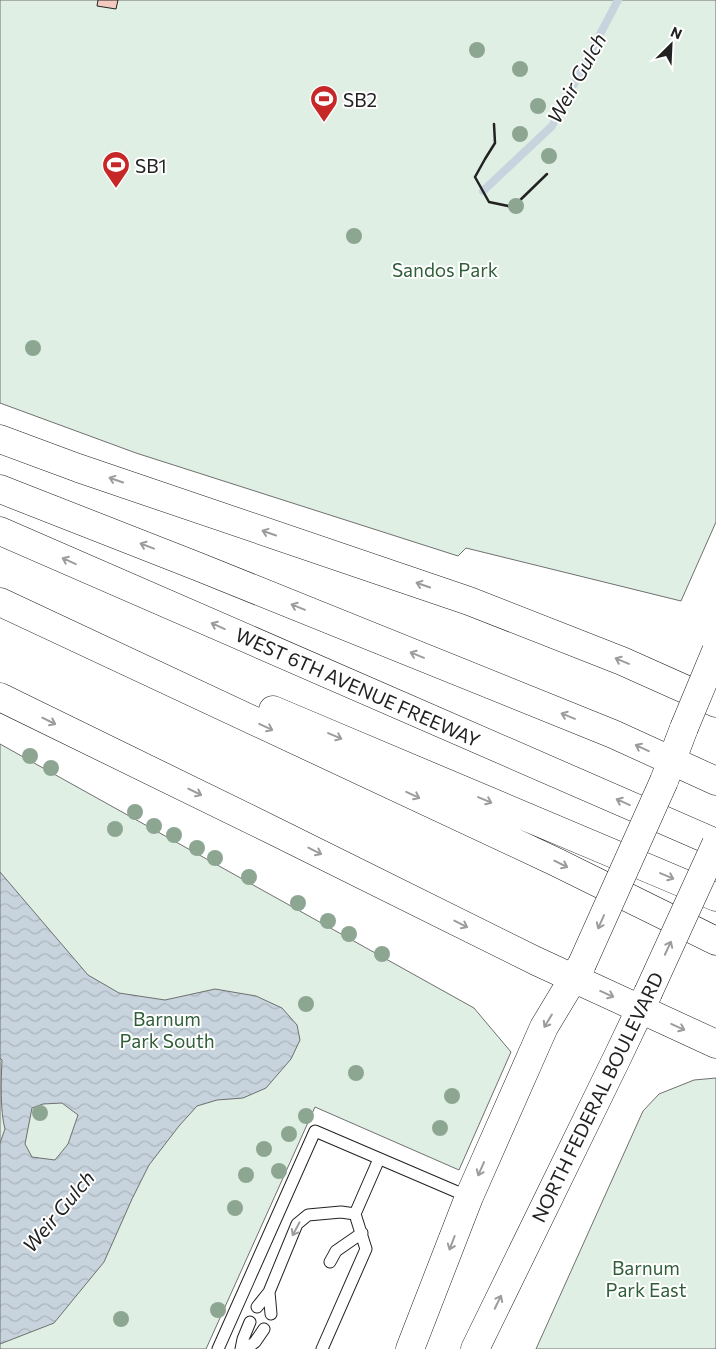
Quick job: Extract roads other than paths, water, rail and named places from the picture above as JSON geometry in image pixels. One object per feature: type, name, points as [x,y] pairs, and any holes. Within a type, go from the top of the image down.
[{"type":"main road","points":[[0,439],[78,468],[469,601],[622,661],[716,703]]},
{"type":"main road","points":[[0,489],[613,734],[716,781]]},
{"type":"main road","name":"WEST 6TH AVENUE FREEWAY","points":[[0,531],[716,844]]},
{"type":"main road","points":[[0,595],[716,897]]},
{"type":"main road","points":[[0,602],[556,862],[716,940]]},
{"type":"main road","points":[[410,1349],[469,1197],[544,1027],[578,972],[664,781],[716,651]]},
{"type":"main road","points":[[0,697],[578,972],[644,1001],[716,1044]]},
{"type":"main road","name":"NORTH FEDERAL BOULEVARD","points":[[475,1349],[617,1058],[716,844]]},
{"type":"lane","points":[[218,1349],[316,1131],[469,1197]]},
{"type":"lane","points":[[322,1349],[366,1248],[355,1214],[379,1159]]},
{"type":"lane","points":[[257,1307],[269,1292],[297,1224],[308,1215],[340,1212],[355,1214]]},
{"type":"lane","points":[[330,1262],[336,1250],[362,1233]]},
{"type":"lane","points":[[269,1292],[271,1314]]},
{"type":"lane","points":[[241,1349],[250,1322]]},
{"type":"lane","points":[[246,1349],[255,1342],[264,1329]]},
{"type":"water","points":[[0,872],[88,975],[119,993],[165,1000],[215,989],[256,996],[282,1008],[297,1025],[300,1040],[291,1059],[266,1088],[243,1098],[217,1100],[197,1106],[149,1165],[104,1262],[54,1323],[0,1344],[0,1143],[5,1129],[1,1086],[2,1060],[0,1058]],"holes":[[[62,1103],[78,1115],[68,1144],[55,1160],[32,1157],[25,1144],[32,1108],[43,1104]]]},
{"type":"waterway","name":"Weir Gulch","points":[[483,191],[552,126],[618,0]]},
{"type":"place","name":"SB2","points":[[324,123]]},
{"type":"place","name":"SB1","points":[[116,189]]},
{"type":"park label","name":"Sandos Park","points":[[445,269]]},
{"type":"park label","name":"Barnum Park South","points":[[167,1029]]},
{"type":"park label","name":"Barnum Park East","points":[[646,1278]]}]
